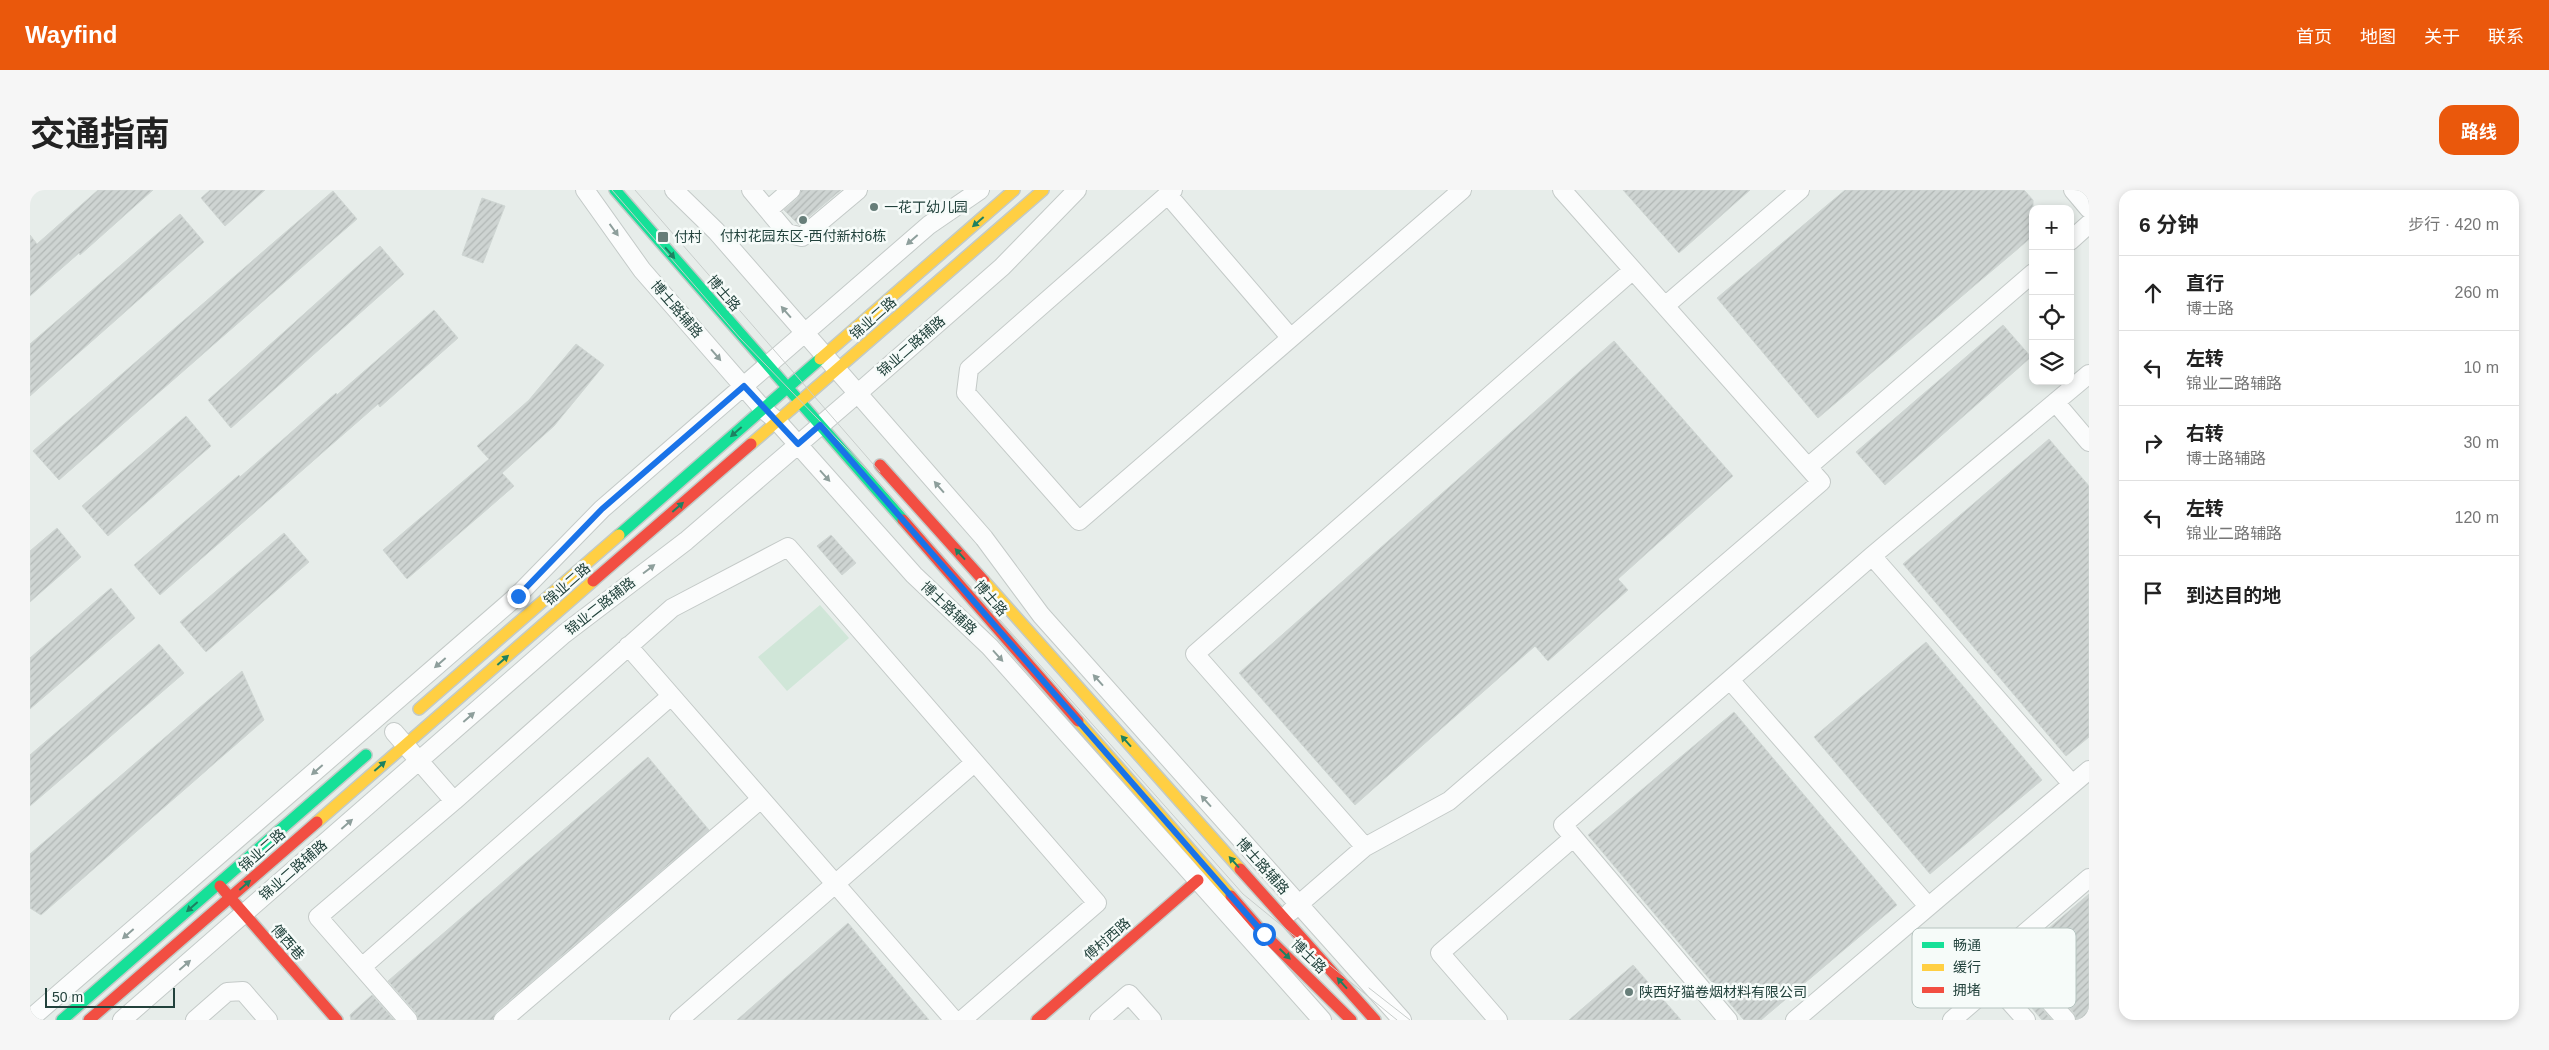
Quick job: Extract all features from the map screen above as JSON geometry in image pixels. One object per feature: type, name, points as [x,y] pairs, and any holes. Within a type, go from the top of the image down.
[{"type":"main road","name":"博士路","points":[[615,190],[1264,934],[1351,1020]]},
{"type":"main road","name":"锦业二路","points":[[89,1020],[230,898],[396,734],[787,388],[788,361],[824,356],[1014,190]]},
{"type":"main road","name":"锦业二路","points":[[62,1020],[218,884],[396,734],[777,421],[1043,190]]},
{"type":"main road","points":[[788,361],[832,410]]},
{"type":"main road","name":"博士路","points":[[870,453],[1375,1020]]},
{"type":"main road","name":"傅村西路","points":[[1037,1020],[1198,880]]},
{"type":"main road","name":"傅西巷","points":[[218,884],[337,1020]]},
{"type":"street","name":"博士路辅路","points":[[585,190],[642,270],[763,409],[798,444],[914,575],[990,647],[1322,1020]]},
{"type":"street","name":"博士路辅路","points":[[674,190],[716,231],[984,538],[1041,615],[1402,1020]]},
{"type":"street","points":[[751,190],[787,233],[802,238],[858,190]]},
{"type":"street","points":[[768,210],[791,190]]},
{"type":"street","points":[[30,1019],[518,596],[602,509],[767,366],[788,361],[804,333],[929,225],[980,190]]},
{"type":"street","name":"锦业二路辅路","points":[[122,1020],[564,634],[686,541],[820,425],[832,410],[857,394],[1002,268],[1076,190]]},
{"type":"street","points":[[1290,337],[1170,192],[969,369],[966,393],[1079,521],[1462,190]]},
{"type":"street","points":[[1284,918],[1365,847],[1449,801],[1821,482],[1562,190]]},
{"type":"street","points":[[1666,306],[1800,190]]},
{"type":"street","points":[[2073,190],[2089,209]]},
{"type":"street","points":[[2074,237],[2089,224]]},
{"type":"street","points":[[1365,847],[1195,654],[1633,270]]},
{"type":"street","points":[[1808,467],[2029,276]]},
{"type":"street","points":[[1728,1020],[1563,825],[1872,556],[2089,374]]},
{"type":"street","points":[[2056,403],[2089,442]]},
{"type":"street","points":[[408,1020],[318,917],[454,801],[672,608],[788,547],[1097,903],[962,1020]]},
{"type":"street","points":[[1872,556],[2072,784]]},
{"type":"street","points":[[628,646],[954,1020]]},
{"type":"street","points":[[1730,680],[1928,906]]},
{"type":"street","points":[[362,967],[671,696]]},
{"type":"street","points":[[396,734],[454,801]]},
{"type":"street","points":[[679,1020],[974,763]]},
{"type":"street","points":[[1795,1020],[2089,770]]},
{"type":"street","points":[[503,1020],[762,799]]},
{"type":"street","points":[[1498,1020],[1440,953],[1573,838]]},
{"type":"street","points":[[2031,928],[2089,878]]},
{"type":"street","points":[[195,1020],[227,992],[243,991],[268,1020]]},
{"type":"street","points":[[1099,1020],[1129,994],[1152,1020]]},
{"type":"street","points":[[1952,1020],[1966,1008]]},
{"type":"street","points":[[2015,1008],[2026,1020]]},
{"type":"street","points":[[2055,1008],[2066,1020]]},
{"type":"green space","points":[[820,605],[849,638],[787,691],[758,657]]},
{"type":"building","points":[[98,190],[153,190],[80,255],[79,253],[30,296],[30,235],[37,244]]},
{"type":"building","points":[[210,190],[265,190],[225,226],[201,198]]},
{"type":"building","name":"付村花园东区-西付新村6栋","points":[[801,190],[841,190],[799,225],[784,210],[798,198]]},
{"type":"building","points":[[1623,190],[1750,190],[1679,253]]},
{"type":"building","points":[[1845,190],[2024,190],[2033,200],[2033,205],[2029,205],[2029,239],[1818,418],[1717,298]]},
{"type":"building","points":[[333,191],[357,219],[59,480],[33,451]]},
{"type":"building","points":[[482,198],[505,206],[483,263],[462,255]]},
{"type":"building","points":[[180,214],[204,242],[30,396],[30,344]]},
{"type":"building","points":[[380,246],[404,274],[231,428],[208,400]]},
{"type":"building","points":[[434,310],[458,338],[380,407],[378,404],[160,595],[134,565],[239,475],[240,477],[336,393],[337,395]]},
{"type":"building","points":[[2003,325],[2029,355],[2029,359],[1885,485],[1856,452]]},
{"type":"building","points":[[1614,341],[1733,476],[1618,579],[1628,590],[1548,661],[1535,646],[1355,805],[1239,673]]},
{"type":"building","points":[[576,344],[604,365],[554,426],[502,473],[514,486],[407,579],[383,550],[489,459],[477,446],[529,400]]},
{"type":"building","points":[[186,416],[211,446],[108,536],[82,506]]},
{"type":"building","points":[[2049,439],[2089,486],[2089,737],[2066,756],[1903,564]]},
{"type":"building","points":[[57,528],[81,557],[30,602],[30,551]]},
{"type":"building","points":[[284,533],[309,562],[206,652],[180,622]]},
{"type":"building","points":[[831,535],[856,563],[842,575],[817,546]]},
{"type":"building","points":[[111,588],[135,618],[30,709],[30,658]]},
{"type":"building","points":[[1926,642],[2042,780],[1930,874],[1814,737]]},
{"type":"building","points":[[159,644],[184,673],[30,806],[30,755]]},
{"type":"building","points":[[242,671],[264,720],[41,915],[30,908],[30,854]]},
{"type":"building","points":[[1734,712],[1897,905],[1761,1020],[1744,1020],[1588,835]]},
{"type":"building","points":[[648,757],[709,830],[496,1012],[493,1020],[418,1020],[416,1013],[388,981]]},
{"type":"building","points":[[2089,894],[2089,1020],[2076,1020],[2074,1013],[2070,1008],[2076,1008],[2076,928],[2049,928]]},
{"type":"building","points":[[848,923],[929,1020],[737,1020]]},
{"type":"building","name":"陕西好猫卷烟材料有限公司","points":[[1633,965],[1681,1020],[1569,1020]]},
{"type":"building","points":[[372,995],[394,1020],[351,1020],[350,1015]]},
{"type":"building","points":[[2032,1008],[2041,1008],[2052,1020],[2042,1020]]},
{"type":"tram line","points":[[612,190],[740,338],[866,469],[1243,894],[1397,1020]]},
{"type":"tram line","points":[[635,190],[880,472]]},
{"type":"tram line","points":[[1369,988],[1410,1020]]},
{"type":"traffic: fast","points":[[615,190],[903,520]]},
{"type":"traffic: fast","points":[[619,535],[820,359]]},
{"type":"traffic: fast","points":[[62,1020],[366,755]]},
{"type":"traffic: slow","points":[[820,359],[1014,190]]},
{"type":"traffic: slow","points":[[751,444],[1043,190]]},
{"type":"traffic: slow","points":[[419,709],[619,535]]},
{"type":"traffic: slow","points":[[317,822],[593,581]]},
{"type":"traffic: slow","points":[[984,581],[1240,869]]},
{"type":"traffic: slow","points":[[1078,721],[1231,896]]},
{"type":"traffic: jam","points":[[593,581],[751,444]]},
{"type":"traffic: jam","points":[[880,465],[984,581]]},
{"type":"traffic: jam","points":[[903,520],[1078,721]]},
{"type":"traffic: jam","points":[[89,1020],[317,822]]},
{"type":"traffic: jam","points":[[1240,869],[1375,1020]]},
{"type":"traffic: jam","points":[[1037,1020],[1198,880]]},
{"type":"traffic: jam","points":[[220,886],[337,1020]]},
{"type":"traffic: jam","points":[[1231,896],[1264,934],[1351,1020]]},
{"type":"place","name":"一花丁幼儿园","points":[[874,207]]},
{"type":"place","name":"付村花园东区-西付新村6栋","points":[[803,220]]},
{"type":"place","name":"付村","points":[[663,237]]},
{"type":"place","name":"陕西好猫卷烟材料有限公司","points":[[1629,992]]},
{"type":"route","points":[[518,596],[602,509],[744,386],[763,409],[798,444],[820,425],[1264,934]]}]
